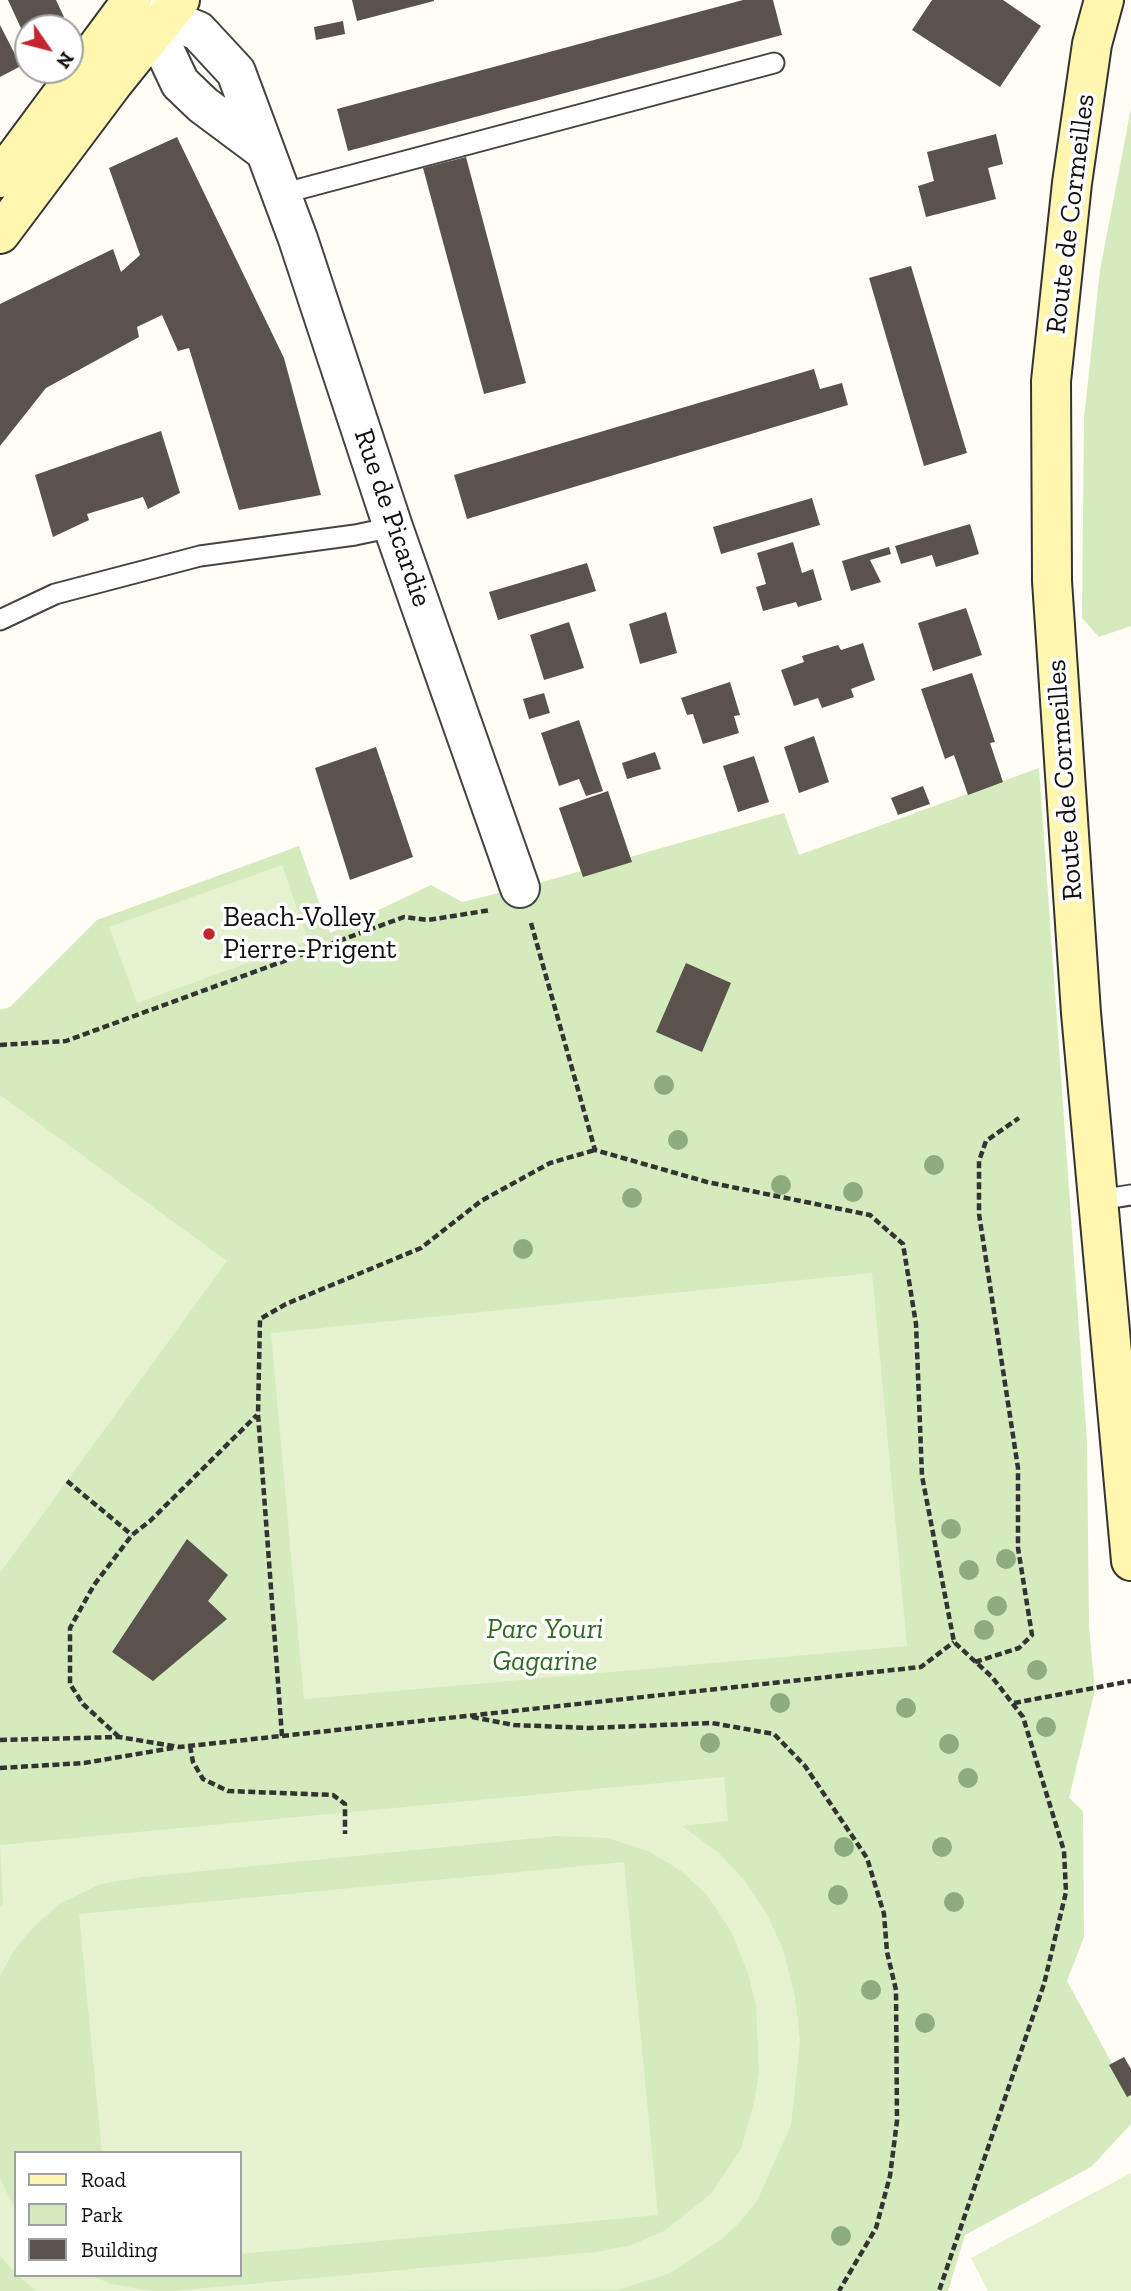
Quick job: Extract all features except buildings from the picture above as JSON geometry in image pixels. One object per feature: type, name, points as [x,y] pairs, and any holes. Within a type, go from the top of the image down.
[{"type":"main road","name":"Route de Cormeilles","points":[[1104,0],[1092,44],[1077,145],[1051,381],[1054,608],[1081,1013],[1115,1197],[1131,1561]]},
{"type":"main road","points":[[0,234],[114,82],[153,5]]},
{"type":"main road","points":[[0,178],[94,48]]},
{"type":"street","name":"Rue de Picardie","points":[[203,0],[215,46]]},
{"type":"street","name":"Rue de Picardie","points":[[153,5],[183,25],[198,31],[215,46],[236,72],[252,110],[262,149],[281,194],[393,527],[523,896]]},
{"type":"street","points":[[94,48],[153,5],[168,65],[180,83],[203,105],[262,149]]},
{"type":"street","points":[[114,82],[158,77],[180,83]]},
{"type":"lane","points":[[281,194],[774,63]]},
{"type":"lane","points":[[0,620],[55,594],[201,556],[355,536],[393,527]]},
{"type":"path","points":[[0,1045],[66,1041],[404,918],[428,920],[523,896],[595,1150]]},
{"type":"path","points":[[975,1662],[1020,1648],[1032,1635],[1018,1548],[1018,1468],[979,1214],[979,1161],[986,1142],[1019,1118]]},
{"type":"path","points":[[282,1736],[258,1414],[260,1319],[286,1304],[421,1248],[481,1201],[550,1163],[595,1150],[707,1182],[870,1215],[903,1244],[916,1324],[922,1476],[954,1642],[992,1677],[1024,1717],[1064,1851],[1066,1892],[1044,1984],[939,2291]]},
{"type":"path","points":[[119,1737],[83,1704],[70,1684],[70,1628],[94,1584],[132,1535],[150,1521],[258,1414]]},
{"type":"path","points":[[67,1481],[132,1535]]},
{"type":"path","points":[[0,1768],[83,1763],[179,1747],[921,1667],[954,1642]]},
{"type":"path","points":[[1013,1703],[1131,1681]]},
{"type":"path","points":[[468,1716],[514,1725],[589,1728],[712,1723],[750,1727],[774,1734],[805,1766],[867,1858],[884,1914],[887,1952],[896,1990],[897,2121],[890,2176],[876,2228],[839,2291]]},
{"type":"path","points":[[0,1740],[119,1737],[179,1747]]},
{"type":"path","points":[[190,1746],[192,1762],[203,1779],[228,1791],[333,1795],[345,1804],[345,1833]]},
{"type":"green space","points":[[1131,108],[1131,626],[1099,637],[1082,618],[1084,418],[1100,270]]},
{"type":"green space","name":"Parc Youri Gagarine","points":[[1039,768],[1087,1441],[1089,1627],[1095,1690],[1069,1798],[1083,1811],[1084,1937],[1067,1981],[1131,2098],[1131,2124],[1091,2167],[965,2235],[948,2291],[0,2291],[0,1010],[10,1007],[97,920],[299,846],[330,933],[431,885],[462,902],[532,885],[784,813],[799,855]]},
{"type":"green space","name":"Beach-Volley Pierre-Prigent","points":[[282,865],[308,941],[137,1003],[109,927]]},
{"type":"green space","points":[[0,1095],[227,1261],[0,1573]]},
{"type":"green space","points":[[872,1273],[907,1646],[304,1699],[271,1333]]},
{"type":"green space","points":[[724,1777],[728,1821],[682,1826],[719,1853],[744,1880],[767,1914],[784,1952],[795,1997],[800,2041],[791,2125],[757,2201],[721,2240],[668,2274],[617,2290],[174,2291],[596,2252],[632,2245],[664,2231],[711,2194],[741,2149],[759,2073],[756,2006],[748,1973],[731,1931],[707,1895],[680,1870],[648,1851],[608,1838],[557,1836],[142,1877],[100,1884],[59,1904],[14,1950],[0,1976],[0,1907],[3,1903],[0,1845]]},
{"type":"green space","points":[[624,1862],[658,2215],[242,2254],[242,2151],[102,2151],[79,1914]]},
{"type":"green space","points":[[1131,2173],[1131,2291],[988,2291],[971,2258]]},
{"type":"green space","points":[[0,2179],[14,2207],[14,2272],[0,2256]]},
{"type":"green space","points":[[19,2277],[94,2277],[111,2284],[151,2291],[36,2291]]},
{"type":"place","name":"Beach-Volley Pierre-Prigent","points":[[209,934]]}]
